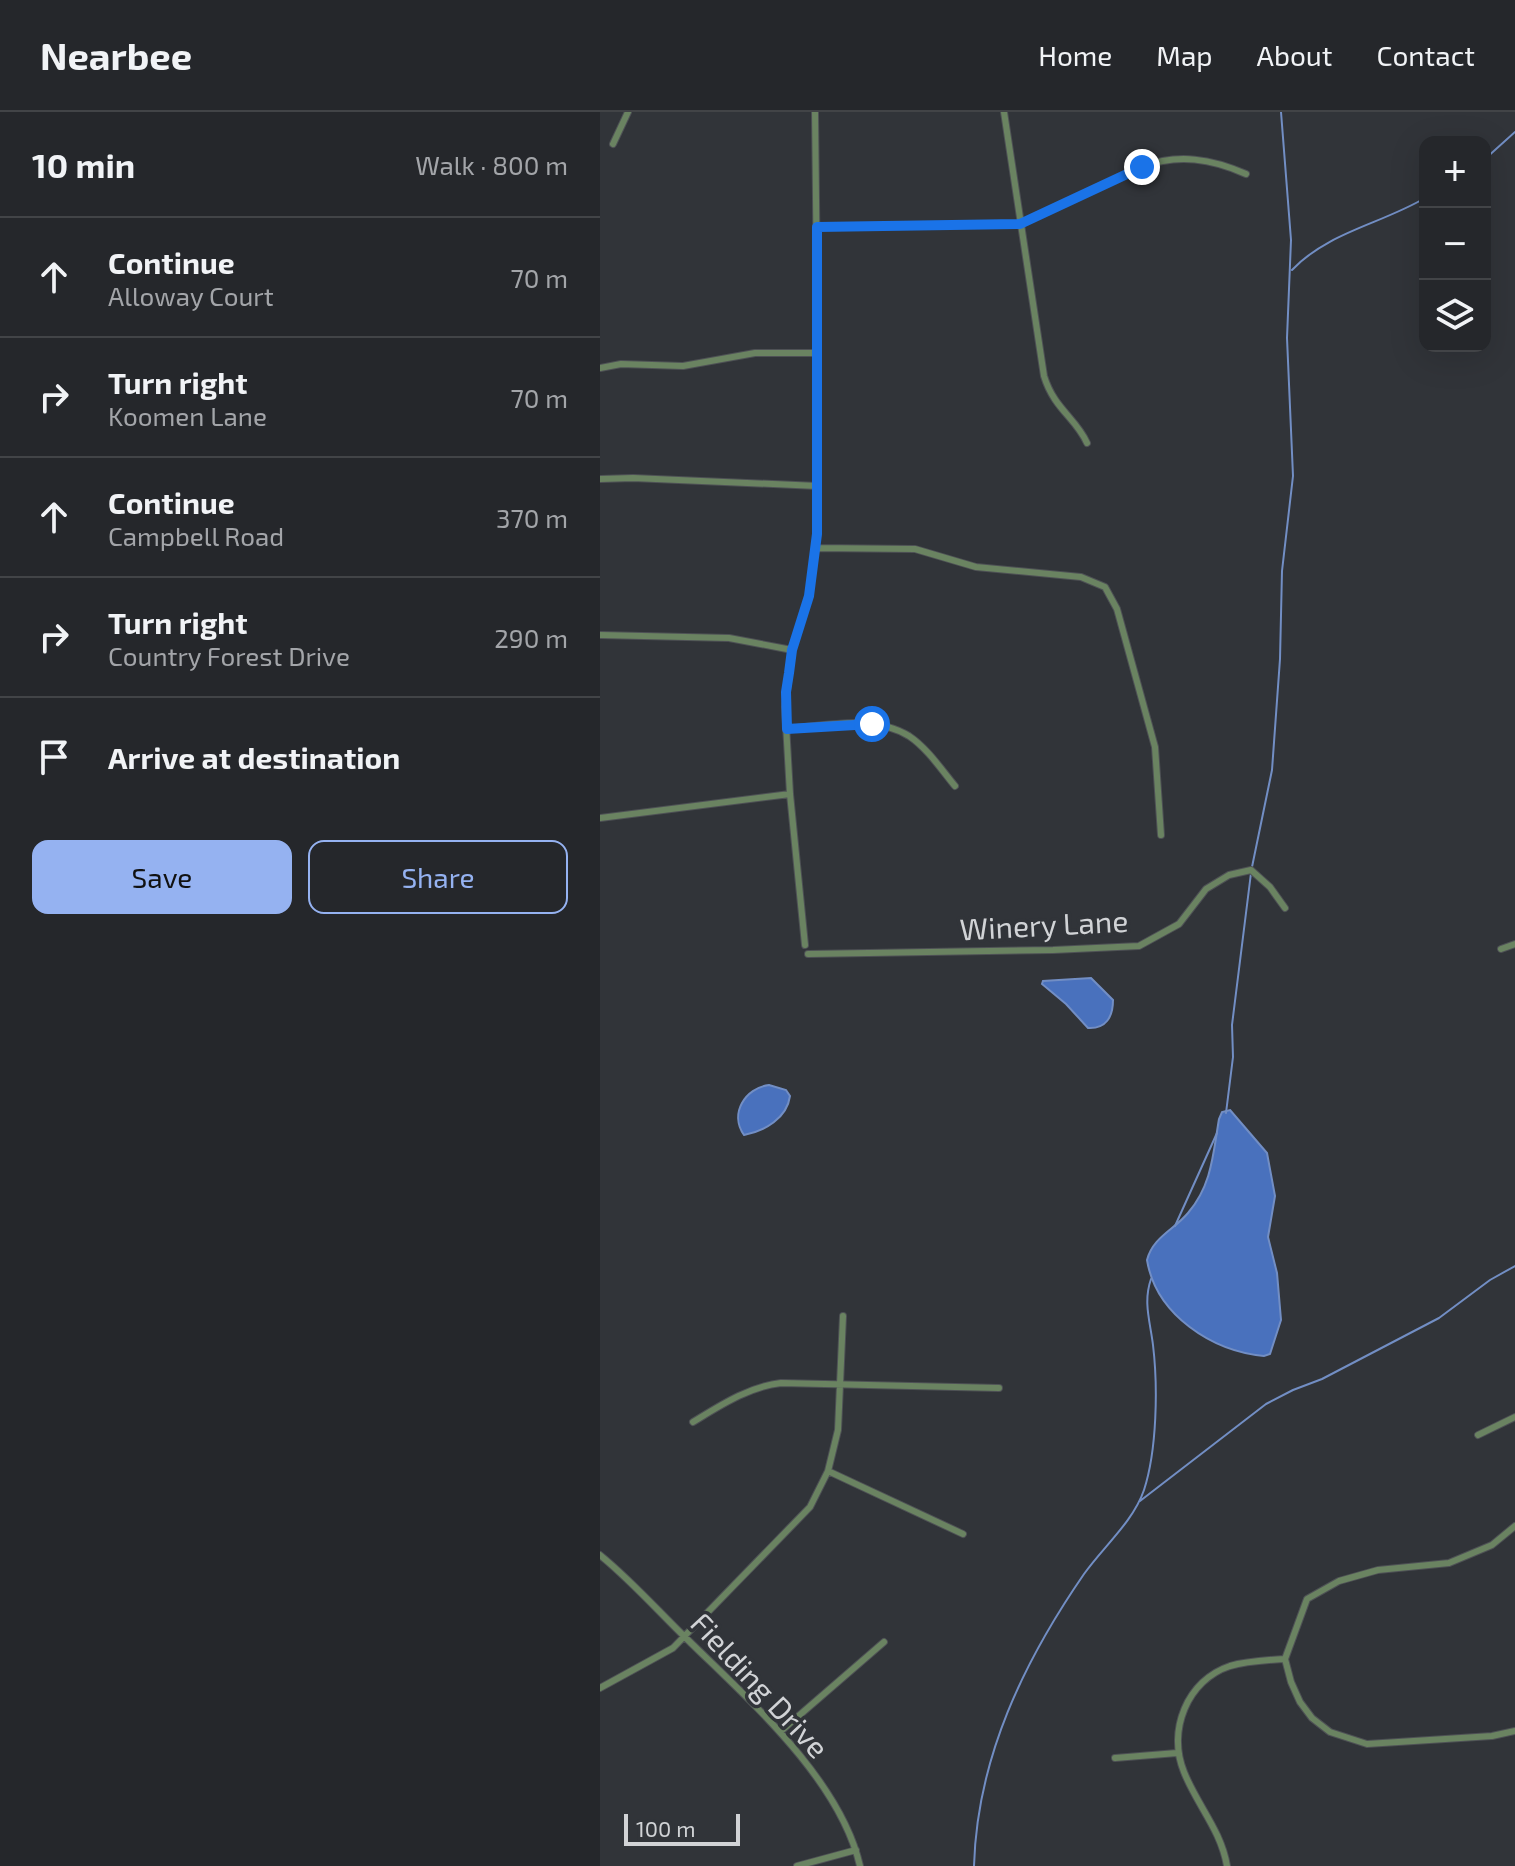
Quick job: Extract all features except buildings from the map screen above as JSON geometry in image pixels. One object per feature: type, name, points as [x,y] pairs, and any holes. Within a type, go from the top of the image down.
[{"type":"street","points":[[613,144],[628,112]]},
{"type":"street","points":[[805,945],[790,794],[786,692],[792,650],[809,596],[815,548],[818,353],[815,112]]},
{"type":"street","points":[[1004,112],[1044,376],[1056,403],[1081,431],[1087,443]]},
{"type":"street","points":[[817,227],[1020,224],[1142,167],[1164,160],[1213,161],[1246,174]]},
{"type":"street","points":[[600,368],[621,364],[683,366],[755,353],[818,353]]},
{"type":"street","points":[[600,479],[818,486]]},
{"type":"street","points":[[815,548],[915,549],[976,567],[1081,577],[1105,587],[1117,609],[1155,747],[1161,835]]},
{"type":"street","points":[[600,635],[729,638],[792,650]]},
{"type":"street","points":[[787,729],[860,724],[889,727],[910,736],[955,786]]},
{"type":"street","points":[[600,818],[790,794]]},
{"type":"street","name":"Winery Lane","points":[[808,954],[1139,946],[1179,924],[1206,889],[1229,875],[1251,870],[1270,887],[1285,908]]},
{"type":"street","points":[[1501,949],[1515,944]]},
{"type":"street","points":[[600,1688],[662,1655],[685,1637],[803,1516],[817,1497],[828,1471],[838,1430],[843,1316]]},
{"type":"street","points":[[693,1422],[734,1397],[760,1387],[795,1382],[999,1388]]},
{"type":"street","points":[[1478,1435],[1515,1417]]},
{"type":"street","points":[[828,1471],[963,1534]]},
{"type":"street","points":[[1515,1526],[1492,1545],[1449,1563],[1378,1570],[1339,1581],[1307,1599],[1285,1659],[1300,1702],[1312,1718],[1330,1732],[1350,1740],[1367,1744],[1492,1736],[1515,1731]]},
{"type":"street","name":"Fielding Drive","points":[[600,1555],[780,1732],[826,1793],[850,1834],[860,1866]]},
{"type":"street","points":[[780,1732],[884,1642]]},
{"type":"street","points":[[1227,1866],[1219,1836],[1189,1784],[1177,1753],[1178,1727],[1183,1712],[1199,1687],[1228,1667],[1285,1659]]},
{"type":"street","points":[[1115,1758],[1177,1753]]},
{"type":"street","points":[[797,1866],[856,1850]]},
{"type":"water","points":[[1091,978],[1113,1000],[1113,1006],[1104,1024],[1088,1028],[1042,984],[1043,981]]},
{"type":"water","points":[[769,1085],[786,1090],[790,1096],[788,1104],[774,1122],[744,1135],[738,1119],[742,1103],[753,1091]]},
{"type":"water","points":[[1230,1110],[1267,1153],[1275,1196],[1268,1237],[1277,1273],[1281,1320],[1270,1354],[1264,1356],[1225,1347],[1189,1327],[1162,1298],[1152,1280],[1147,1260],[1154,1245],[1196,1202],[1207,1180],[1219,1119],[1222,1112]]},
{"type":"waterway","points":[[1252,867],[1272,770],[1280,659],[1282,571],[1293,476],[1287,338],[1291,240],[1281,112]]},
{"type":"waterway","points":[[1491,154],[1515,132]]},
{"type":"waterway","points":[[1292,270],[1306,257],[1338,237],[1419,201]]},
{"type":"waterway","points":[[1226,1113],[1233,1057],[1232,1025],[1251,873]]},
{"type":"waterway","points":[[1175,1226],[1217,1133]]},
{"type":"waterway","points":[[1140,1501],[1266,1404],[1322,1379],[1439,1318],[1490,1280],[1515,1266]]},
{"type":"waterway","points":[[974,1866],[984,1787],[994,1749],[1024,1676],[1062,1607],[1084,1574],[1125,1524],[1144,1490],[1152,1456],[1156,1399],[1155,1362],[1147,1304],[1151,1279]]},
{"type":"route","points":[[872,724],[787,729],[785,707],[792,650],[809,596],[817,534],[817,227],[1020,224],[1142,167]]}]
